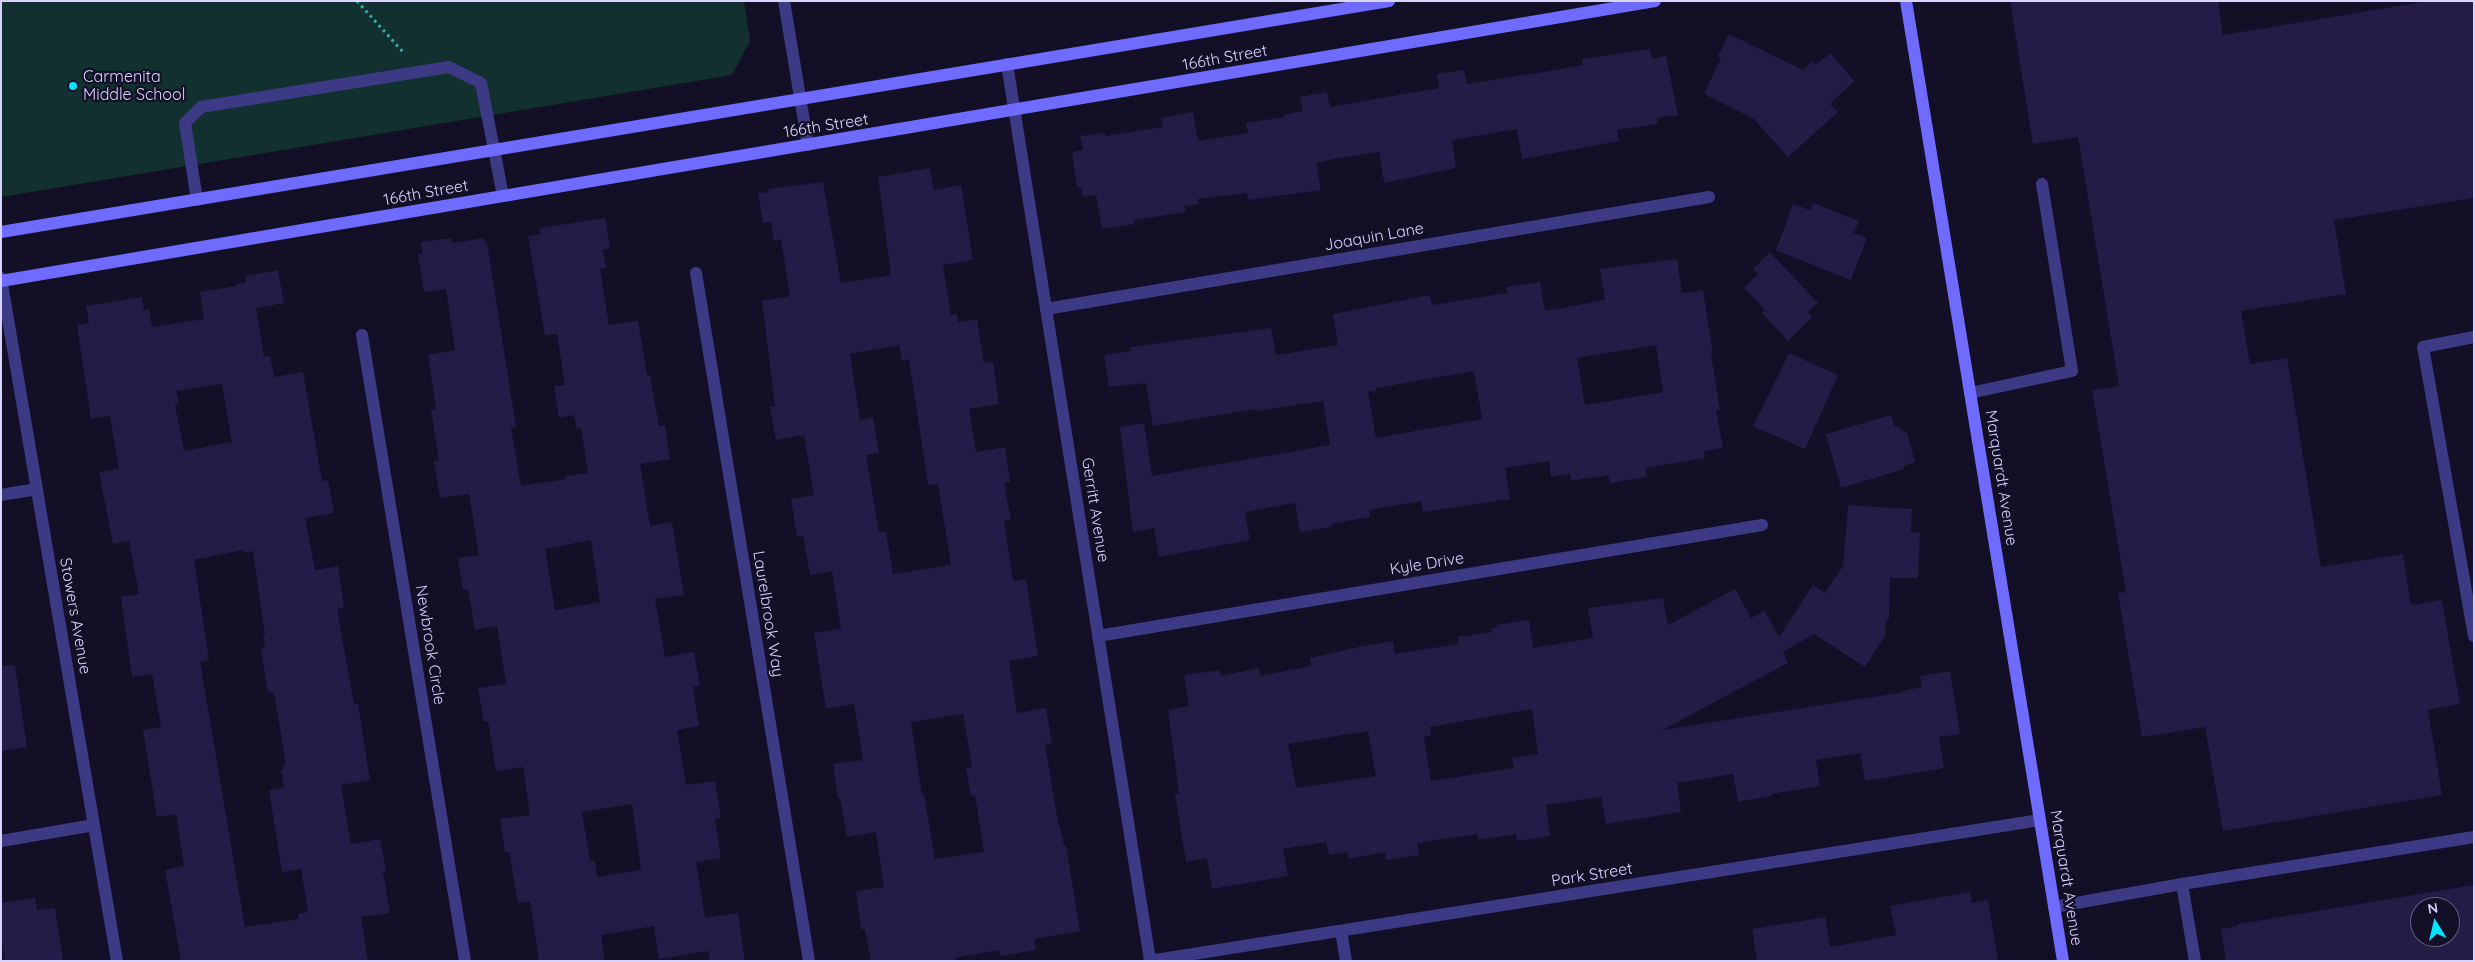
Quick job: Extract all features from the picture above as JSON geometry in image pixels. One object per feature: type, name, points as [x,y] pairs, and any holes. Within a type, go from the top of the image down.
[{"type":"street","points":[[784,1],[808,145]]},
{"type":"street","name":"166th Street","points":[[1,232],[1389,1]]},
{"type":"street","name":"166th Street","points":[[1,280],[1655,1]]},
{"type":"street","name":"Marquardt Avenue","points":[[1906,1],[2063,961]]},
{"type":"street","name":"Gerritt Avenue","points":[[1007,64],[1150,961]]},
{"type":"street","points":[[197,200],[186,123],[201,107],[449,67],[481,83],[503,196]]},
{"type":"street","points":[[1970,393],[2072,371],[2042,184]]},
{"type":"street","name":"Joaquin Lane","points":[[1046,309],[1708,197]]},
{"type":"street","name":"Laurelbrook Way","points":[[696,273],[809,961]]},
{"type":"street","name":"Stowers Avenue","points":[[1,280],[117,961]]},
{"type":"street","name":"Newbrook Circle","points":[[362,335],[465,961]]},
{"type":"street","points":[[2474,337],[2423,347],[2474,636]]},
{"type":"street","points":[[1,495],[37,489]]},
{"type":"street","name":"Kyle Drive","points":[[1098,636],[1762,525]]},
{"type":"street","name":"Park Street","points":[[1150,961],[2040,820]]},
{"type":"street","points":[[1,841],[94,825]]},
{"type":"street","points":[[2054,907],[2182,884],[2474,837]]},
{"type":"street","points":[[2182,884],[2194,961]]},
{"type":"street","points":[[1341,931],[1346,961]]},
{"type":"path","points":[[357,1],[403,52],[408,74]]},
{"type":"green space","points":[[1,1],[744,1],[750,41],[732,75],[1,197]]},
{"type":"building","points":[[2010,1],[2218,1],[2223,35],[2429,1],[2474,1],[2474,198],[2334,220],[2346,294],[2241,311],[2250,364],[2287,358],[2321,567],[2403,554],[2411,605],[2442,600],[2460,704],[2428,710],[2442,795],[2223,831],[2205,727],[2142,737],[2118,593],[2126,592],[2092,390],[2119,386],[2078,137],[2033,144]]},
{"type":"building","points":[[1729,34],[1803,70],[1813,61],[1816,65],[1830,53],[1854,81],[1830,104],[1838,112],[1788,157],[1754,119],[1704,94],[1721,58],[1718,56]]},
{"type":"building","points":[[1650,49],[1652,59],[1666,56],[1678,115],[1657,118],[1658,124],[1617,130],[1619,141],[1522,159],[1517,129],[1452,140],[1456,168],[1384,183],[1379,152],[1339,158],[1316,163],[1321,190],[1248,200],[1247,193],[1198,199],[1199,204],[1184,206],[1186,212],[1134,220],[1135,224],[1102,229],[1096,195],[1083,197],[1081,187],[1077,187],[1072,152],[1083,150],[1080,136],[1105,133],[1105,136],[1163,127],[1161,118],[1193,112],[1198,141],[1248,133],[1246,123],[1284,117],[1284,115],[1303,111],[1300,97],[1327,92],[1330,107],[1439,88],[1437,74],[1464,70],[1467,84],[1583,65],[1582,59]]},
{"type":"building","points":[[930,168],[934,190],[961,185],[973,260],[943,265],[951,315],[957,314],[958,322],[977,319],[984,363],[993,362],[999,404],[969,409],[976,452],[1005,447],[1010,482],[1004,483],[1011,520],[1004,521],[1013,581],[1026,579],[1038,656],[1009,661],[1017,713],[1046,708],[1052,743],[1045,744],[1058,822],[1064,845],[1066,845],[1080,931],[1034,939],[1036,950],[1000,956],[999,950],[955,958],[955,961],[871,961],[865,929],[861,929],[856,891],[884,887],[876,832],[847,837],[840,798],[838,798],[833,764],[863,760],[854,704],[826,709],[814,633],[841,629],[832,571],[810,575],[803,536],[797,537],[791,499],[814,495],[804,435],[776,440],[770,407],[775,406],[762,301],[790,296],[781,239],[774,241],[771,222],[763,223],[758,193],[769,192],[768,189],[823,182],[841,283],[891,275],[878,177]],"holes":[[[899,345],[902,361],[909,359],[928,485],[938,484],[951,565],[893,574],[886,531],[879,532],[866,455],[879,453],[873,417],[860,420],[850,354]],[[963,714],[972,767],[966,768],[971,796],[975,795],[984,852],[935,859],[924,794],[922,795],[911,722]]]},
{"type":"building","points":[[1813,203],[1859,221],[1854,233],[1867,238],[1851,280],[1776,250],[1793,204],[1810,210]]},
{"type":"building","points":[[605,218],[610,248],[603,250],[606,268],[600,269],[609,325],[638,321],[647,375],[650,375],[659,426],[665,425],[670,459],[640,464],[650,526],[672,522],[684,595],[655,599],[665,657],[694,652],[700,686],[693,687],[699,726],[677,730],[686,785],[715,781],[721,818],[715,819],[721,858],[696,862],[705,918],[738,913],[745,961],[710,961],[708,951],[659,959],[654,926],[601,935],[605,961],[539,961],[530,901],[518,903],[509,852],[505,852],[500,819],[530,815],[523,767],[496,771],[488,721],[484,722],[478,688],[506,684],[497,626],[475,630],[468,589],[463,590],[458,558],[479,555],[469,494],[440,498],[434,461],[439,461],[431,410],[436,409],[428,355],[455,350],[446,289],[424,292],[418,254],[423,254],[421,242],[451,238],[452,243],[484,238],[485,243],[487,243],[516,427],[511,428],[521,486],[566,479],[565,476],[588,473],[581,428],[577,429],[574,415],[559,418],[554,386],[565,385],[557,334],[545,335],[528,236],[541,234],[540,228]],"holes":[[[591,540],[600,602],[555,610],[545,549]],[[632,804],[641,870],[597,877],[595,861],[590,861],[582,812]]]},
{"type":"building","points":[[1770,252],[1818,303],[1808,312],[1812,317],[1788,341],[1762,313],[1765,310],[1744,288],[1758,274],[1753,269]]},
{"type":"building","points":[[1677,259],[1682,293],[1703,290],[1720,410],[1716,409],[1723,448],[1704,451],[1705,458],[1645,468],[1647,477],[1610,483],[1608,475],[1571,481],[1570,474],[1551,477],[1549,461],[1505,468],[1510,499],[1423,512],[1421,501],[1369,510],[1370,517],[1331,524],[1332,527],[1300,532],[1295,503],[1245,512],[1250,540],[1159,557],[1154,528],[1133,532],[1120,427],[1144,423],[1152,476],[1330,445],[1323,401],[1256,411],[1256,409],[1153,426],[1146,383],[1109,387],[1104,355],[1131,351],[1130,347],[1271,328],[1276,355],[1338,345],[1333,314],[1430,295],[1432,305],[1507,293],[1506,287],[1540,282],[1545,311],[1605,300],[1600,269]],"holes":[[[1656,345],[1663,392],[1585,405],[1577,358]],[[1474,371],[1482,419],[1376,438],[1368,392],[1376,391],[1376,388]]]},
{"type":"building","points":[[278,270],[284,303],[256,308],[264,357],[270,356],[274,377],[303,372],[322,481],[328,480],[334,513],[305,518],[315,570],[338,566],[344,608],[337,609],[354,704],[358,704],[370,780],[341,785],[351,844],[380,839],[386,871],[383,872],[390,913],[361,917],[368,961],[181,961],[165,870],[184,866],[176,814],[157,817],[143,730],[161,727],[152,674],[132,677],[121,597],[139,594],[129,541],[113,544],[99,472],[119,469],[110,416],[91,419],[77,325],[89,323],[86,306],[142,297],[144,310],[149,309],[152,327],[204,319],[200,292],[237,286],[237,284],[246,282],[245,276]],"holes":[[[222,384],[232,442],[184,451],[175,405],[179,404],[176,391]],[[243,550],[243,553],[253,551],[265,635],[263,635],[265,648],[261,649],[268,693],[274,692],[286,764],[283,764],[284,769],[281,770],[284,788],[269,790],[282,872],[301,869],[308,912],[298,914],[298,919],[245,927],[200,662],[209,660],[194,560]]]},
{"type":"building","points":[[1789,353],[1838,375],[1805,449],[1753,426]]},
{"type":"building","points":[[1891,415],[1894,425],[1907,433],[1915,462],[1903,466],[1904,469],[1841,488],[1826,434]]},
{"type":"building","points":[[1848,505],[1912,509],[1911,532],[1920,533],[1918,578],[1890,578],[1889,618],[1885,624],[1886,634],[1865,667],[1814,634],[1783,652],[1788,663],[1662,730],[1905,692],[1902,691],[1922,687],[1920,676],[1950,671],[1960,734],[1939,737],[1944,768],[1865,781],[1860,753],[1816,760],[1820,786],[1771,794],[1771,796],[1738,802],[1733,774],[1677,783],[1681,812],[1606,824],[1601,797],[1546,805],[1550,836],[1517,841],[1516,834],[1478,840],[1477,834],[1417,843],[1419,855],[1386,860],[1385,852],[1349,859],[1348,852],[1329,855],[1326,842],[1283,849],[1288,876],[1212,889],[1207,858],[1186,862],[1175,794],[1179,793],[1168,710],[1189,706],[1184,675],[1220,670],[1221,676],[1259,668],[1260,676],[1311,666],[1310,658],[1393,641],[1395,654],[1459,644],[1458,637],[1492,632],[1491,628],[1497,627],[1496,625],[1529,620],[1533,648],[1593,638],[1588,608],[1663,598],[1668,625],[1735,589],[1751,618],[1765,611],[1779,637],[1813,585],[1825,593],[1843,566]],"holes":[[[1532,709],[1538,754],[1512,758],[1514,768],[1431,781],[1424,737],[1431,736],[1430,727]],[[1368,731],[1376,776],[1296,788],[1288,744]]]},
{"type":"building","points":[[15,665],[27,747],[1,751],[1,666]]},
{"type":"building","points":[[2474,885],[2474,961],[2226,961],[2221,929],[2238,926],[2238,924]]},
{"type":"building","points":[[1970,892],[1972,903],[1988,900],[1998,961],[1757,961],[1752,929],[1825,917],[1830,947],[1896,935],[1890,906]]},
{"type":"building","points":[[35,898],[37,910],[55,908],[63,961],[5,961],[1,937],[1,903]]},
{"type":"place","name":"Carmenita Middle School","points":[[73,86]]}]
